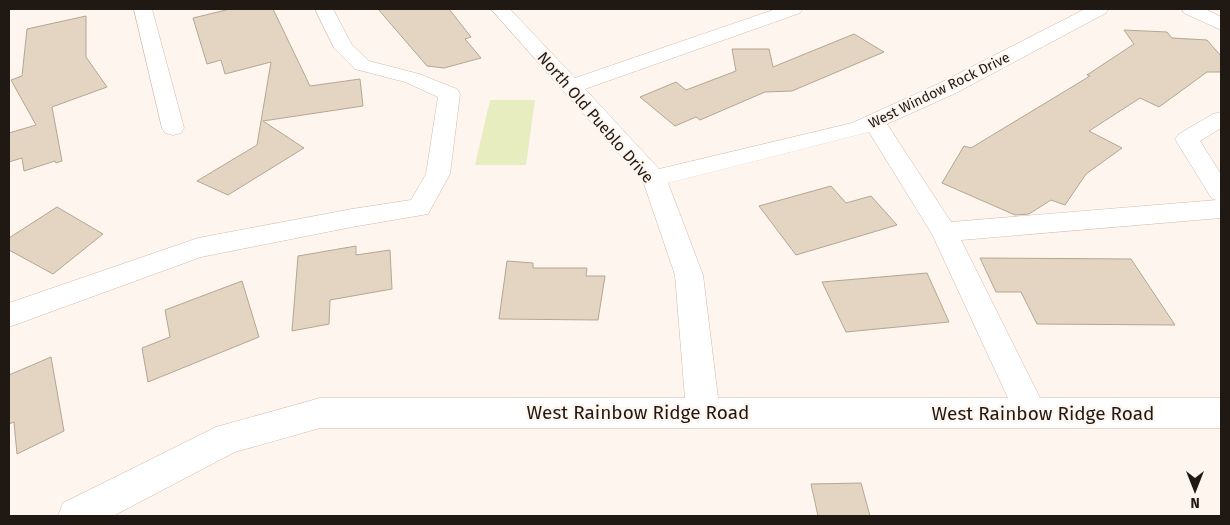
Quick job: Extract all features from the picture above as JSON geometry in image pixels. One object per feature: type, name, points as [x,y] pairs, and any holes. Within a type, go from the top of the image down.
[{"type":"street","points":[[143,9],[174,128]]},
{"type":"street","points":[[9,316],[198,248],[352,218],[419,208],[438,174],[449,94],[412,78],[362,65],[344,48],[324,9]]},
{"type":"street","name":"North Old Pueblo Drive","points":[[500,9],[654,178],[689,275],[703,412]]},
{"type":"street","points":[[570,86],[793,9]]},
{"type":"street","name":"West Window Rock Drive","points":[[654,178],[859,128],[948,88],[1099,9]]},
{"type":"street","points":[[1191,9],[1221,24]]},
{"type":"street","points":[[1221,119],[1187,139],[1221,192]]},
{"type":"street","points":[[874,122],[944,232],[1030,412]]},
{"type":"street","points":[[944,232],[1221,209]]},
{"type":"street","name":"West Rainbow Ridge Road","points":[[76,516],[228,438],[320,412],[1221,413]]},
{"type":"green space","points":[[490,100],[535,100],[526,165],[475,165]]},
{"type":"building","points":[[230,9],[273,9],[310,86],[360,79],[363,106],[263,121],[304,148],[228,195],[197,181],[257,145],[271,62],[225,74],[221,60],[207,64],[193,18]]},
{"type":"building","points":[[378,9],[449,9],[471,37],[465,39],[481,58],[444,68],[427,66]]},
{"type":"building","points":[[86,16],[86,57],[107,87],[52,107],[62,161],[56,163],[55,161],[24,171],[22,158],[9,162],[9,133],[36,125],[11,80],[22,76],[27,29]]},
{"type":"building","points":[[1124,30],[1167,32],[1172,38],[1207,40],[1221,56],[1221,72],[1207,72],[1159,107],[1140,98],[1089,131],[1122,148],[1086,174],[1065,205],[1051,200],[1029,214],[1015,215],[942,183],[964,146],[971,148],[1090,76],[1087,75],[1134,44]]},
{"type":"building","points":[[854,34],[884,52],[792,91],[765,92],[700,120],[696,117],[675,126],[640,97],[676,82],[686,90],[736,71],[732,49],[769,49],[773,67]]},
{"type":"building","points":[[831,186],[846,203],[871,196],[897,225],[796,255],[759,206]]},
{"type":"building","points":[[57,207],[103,234],[53,274],[9,250],[9,238]]},
{"type":"building","points":[[356,246],[356,255],[390,250],[392,289],[330,300],[329,324],[292,331],[298,256]]},
{"type":"building","points":[[980,258],[1131,259],[1175,325],[1037,324],[1021,292],[996,292]]},
{"type":"building","points":[[507,261],[533,263],[533,268],[587,268],[586,276],[605,276],[598,320],[499,319]]},
{"type":"building","points":[[927,273],[949,322],[846,332],[822,282]]},
{"type":"building","points":[[242,281],[259,337],[148,382],[142,348],[170,337],[165,310]]},
{"type":"building","points":[[51,357],[64,431],[17,454],[14,422],[9,424],[9,375]]},
{"type":"building","points":[[861,483],[870,516],[818,516],[811,484]]}]
